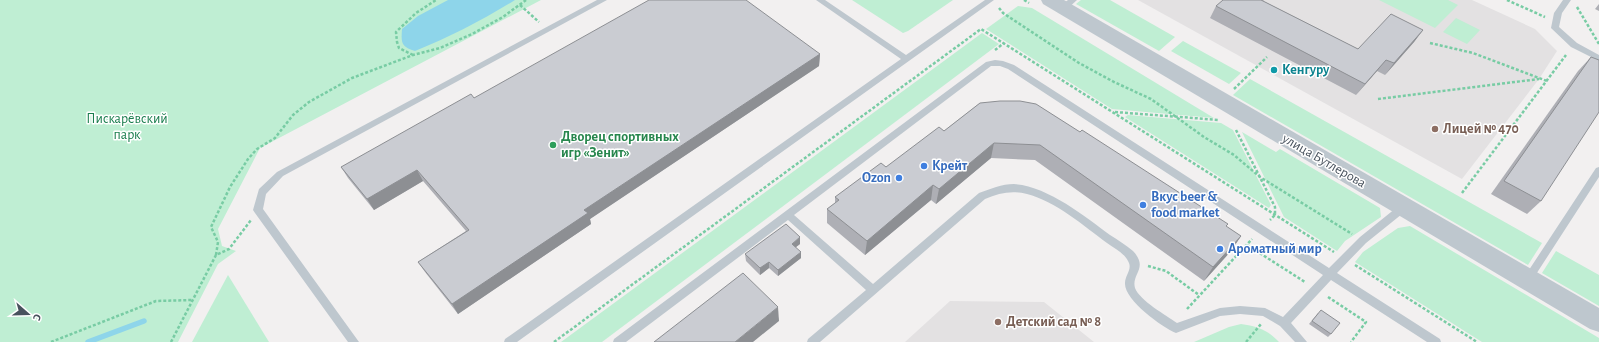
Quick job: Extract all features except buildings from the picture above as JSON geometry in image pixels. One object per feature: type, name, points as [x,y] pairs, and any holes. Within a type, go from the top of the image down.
[{"type":"street","name":"улица Бутлерова","points":[[1062,2],[1404,207],[1599,321]]},
{"type":"lane","points":[[354,342],[258,210],[262,192],[280,174],[603,0]]},
{"type":"lane","points":[[820,0],[906,59]]},
{"type":"lane","points":[[1567,0],[1558,13],[1555,28],[1574,45],[1599,58]]},
{"type":"lane","points":[[509,342],[906,59],[993,2]]},
{"type":"lane","points":[[618,342],[989,64],[997,62],[1005,63],[1012,67],[1436,342]]},
{"type":"lane","points":[[1528,279],[1599,170]]},
{"type":"lane","points":[[812,342],[982,196],[998,189],[1017,188],[1035,192],[1052,200],[1129,254],[1135,261],[1136,270],[1131,278],[1130,287],[1134,296],[1176,328],[1220,312],[1240,310],[1265,312],[1284,323],[1302,342]]},
{"type":"lane","points":[[1284,323],[1344,258],[1363,240],[1404,207]]},
{"type":"lane","points":[[787,214],[872,289]]},
{"type":"path","points":[[413,55],[401,50],[396,43],[396,32],[416,13],[436,0]]},
{"type":"path","points":[[171,342],[216,255],[218,242],[211,227],[236,175],[255,151],[276,137],[286,122],[296,112],[328,90],[355,77],[413,55],[423,54],[470,35],[526,0]]},
{"type":"path","points":[[1024,0],[1029,3]]},
{"type":"path","points":[[1507,0],[1556,22]]},
{"type":"path","points":[[993,2],[1003,13],[1079,63],[1114,82],[1151,99],[1204,137],[1234,155],[1260,177],[1363,240]]},
{"type":"path","points":[[520,5],[548,30]]},
{"type":"path","points":[[1576,6],[1599,44]]},
{"type":"path","points":[[554,342],[981,29],[1477,342]]},
{"type":"path","points":[[1430,43],[1473,53],[1547,81]]},
{"type":"path","points":[[1462,193],[1574,45]]},
{"type":"path","points":[[1230,92],[1267,57]]},
{"type":"path","points":[[1378,99],[1539,79]]},
{"type":"path","points":[[1113,112],[1220,120]]},
{"type":"path","points":[[1176,328],[1181,315],[1275,215],[1275,207],[1234,124]]},
{"type":"path","points":[[216,255],[229,249],[258,210]]},
{"type":"path","points":[[1135,261],[1166,271],[1200,295]]},
{"type":"path","points":[[52,342],[156,301],[193,300]]},
{"type":"path","points":[[1246,342],[1261,325],[1265,312]]},
{"type":"path","points":[[1255,323],[1266,327]]},
{"type":"shaded area","name":"Лицей № 470","points":[[1138,0],[1472,0],[1535,29],[1557,51],[1539,79],[1462,179]]},
{"type":"shaded area","name":"Детский сад № 8","points":[[950,301],[1044,302],[1094,342],[905,342]]},
{"type":"green space","name":"Пискарёвский парк","points":[[0,0],[541,0],[260,148],[218,229],[222,246],[236,251],[218,264],[178,342],[0,342]]},
{"type":"green space","points":[[852,0],[953,0],[903,33]]},
{"type":"green space","points":[[1081,0],[1110,0],[1175,37],[1159,51],[1076,4]]},
{"type":"green space","points":[[1379,0],[1448,0],[1458,5],[1435,28]]},
{"type":"green space","points":[[1018,6],[1032,8],[1214,118],[1112,109],[986,29]]},
{"type":"green space","points":[[1456,18],[1480,30],[1467,44],[1443,32]]},
{"type":"green space","points":[[982,33],[999,44],[602,342],[561,342]]},
{"type":"green space","points":[[1183,41],[1241,73],[1229,84],[1171,51]]},
{"type":"green space","points":[[1250,79],[1542,243],[1528,265],[1233,95]]},
{"type":"green space","points":[[1128,115],[1221,123],[1233,130],[1271,205],[1269,208],[1125,117]]},
{"type":"green space","points":[[1242,132],[1276,152],[1280,149],[1380,208],[1381,217],[1345,241],[1337,251],[1284,217]]},
{"type":"green space","points":[[1410,226],[1599,338],[1599,342],[1482,342],[1355,262],[1363,252],[1398,228]]},
{"type":"green space","points":[[1556,251],[1599,275],[1599,306],[1542,273]]},
{"type":"green space","points":[[228,275],[269,342],[192,342]]},
{"type":"green space","points":[[1241,324],[1262,329],[1271,334],[1279,342],[1194,342],[1229,327]]},
{"type":"water","points":[[448,0],[515,0],[466,28],[428,46],[415,51],[404,46],[402,41],[402,29],[418,16]]},
{"type":"waterway","points":[[88,342],[144,321]]},
{"type":"place","name":"Кенгуру","points":[[1274,70]]},
{"type":"place","name":"Лицей № 470","points":[[1435,129]]},
{"type":"place","name":"Дворец спортивных игр «Зенит»","points":[[553,145]]},
{"type":"place","name":"Крейт","points":[[924,166]]},
{"type":"place","name":"Ozon","points":[[899,178]]},
{"type":"place","name":"Вкус beer & food market","points":[[1143,205]]},
{"type":"place","name":"Ароматный мир","points":[[1220,249]]},
{"type":"place","name":"Детский сад № 8","points":[[998,322]]}]
